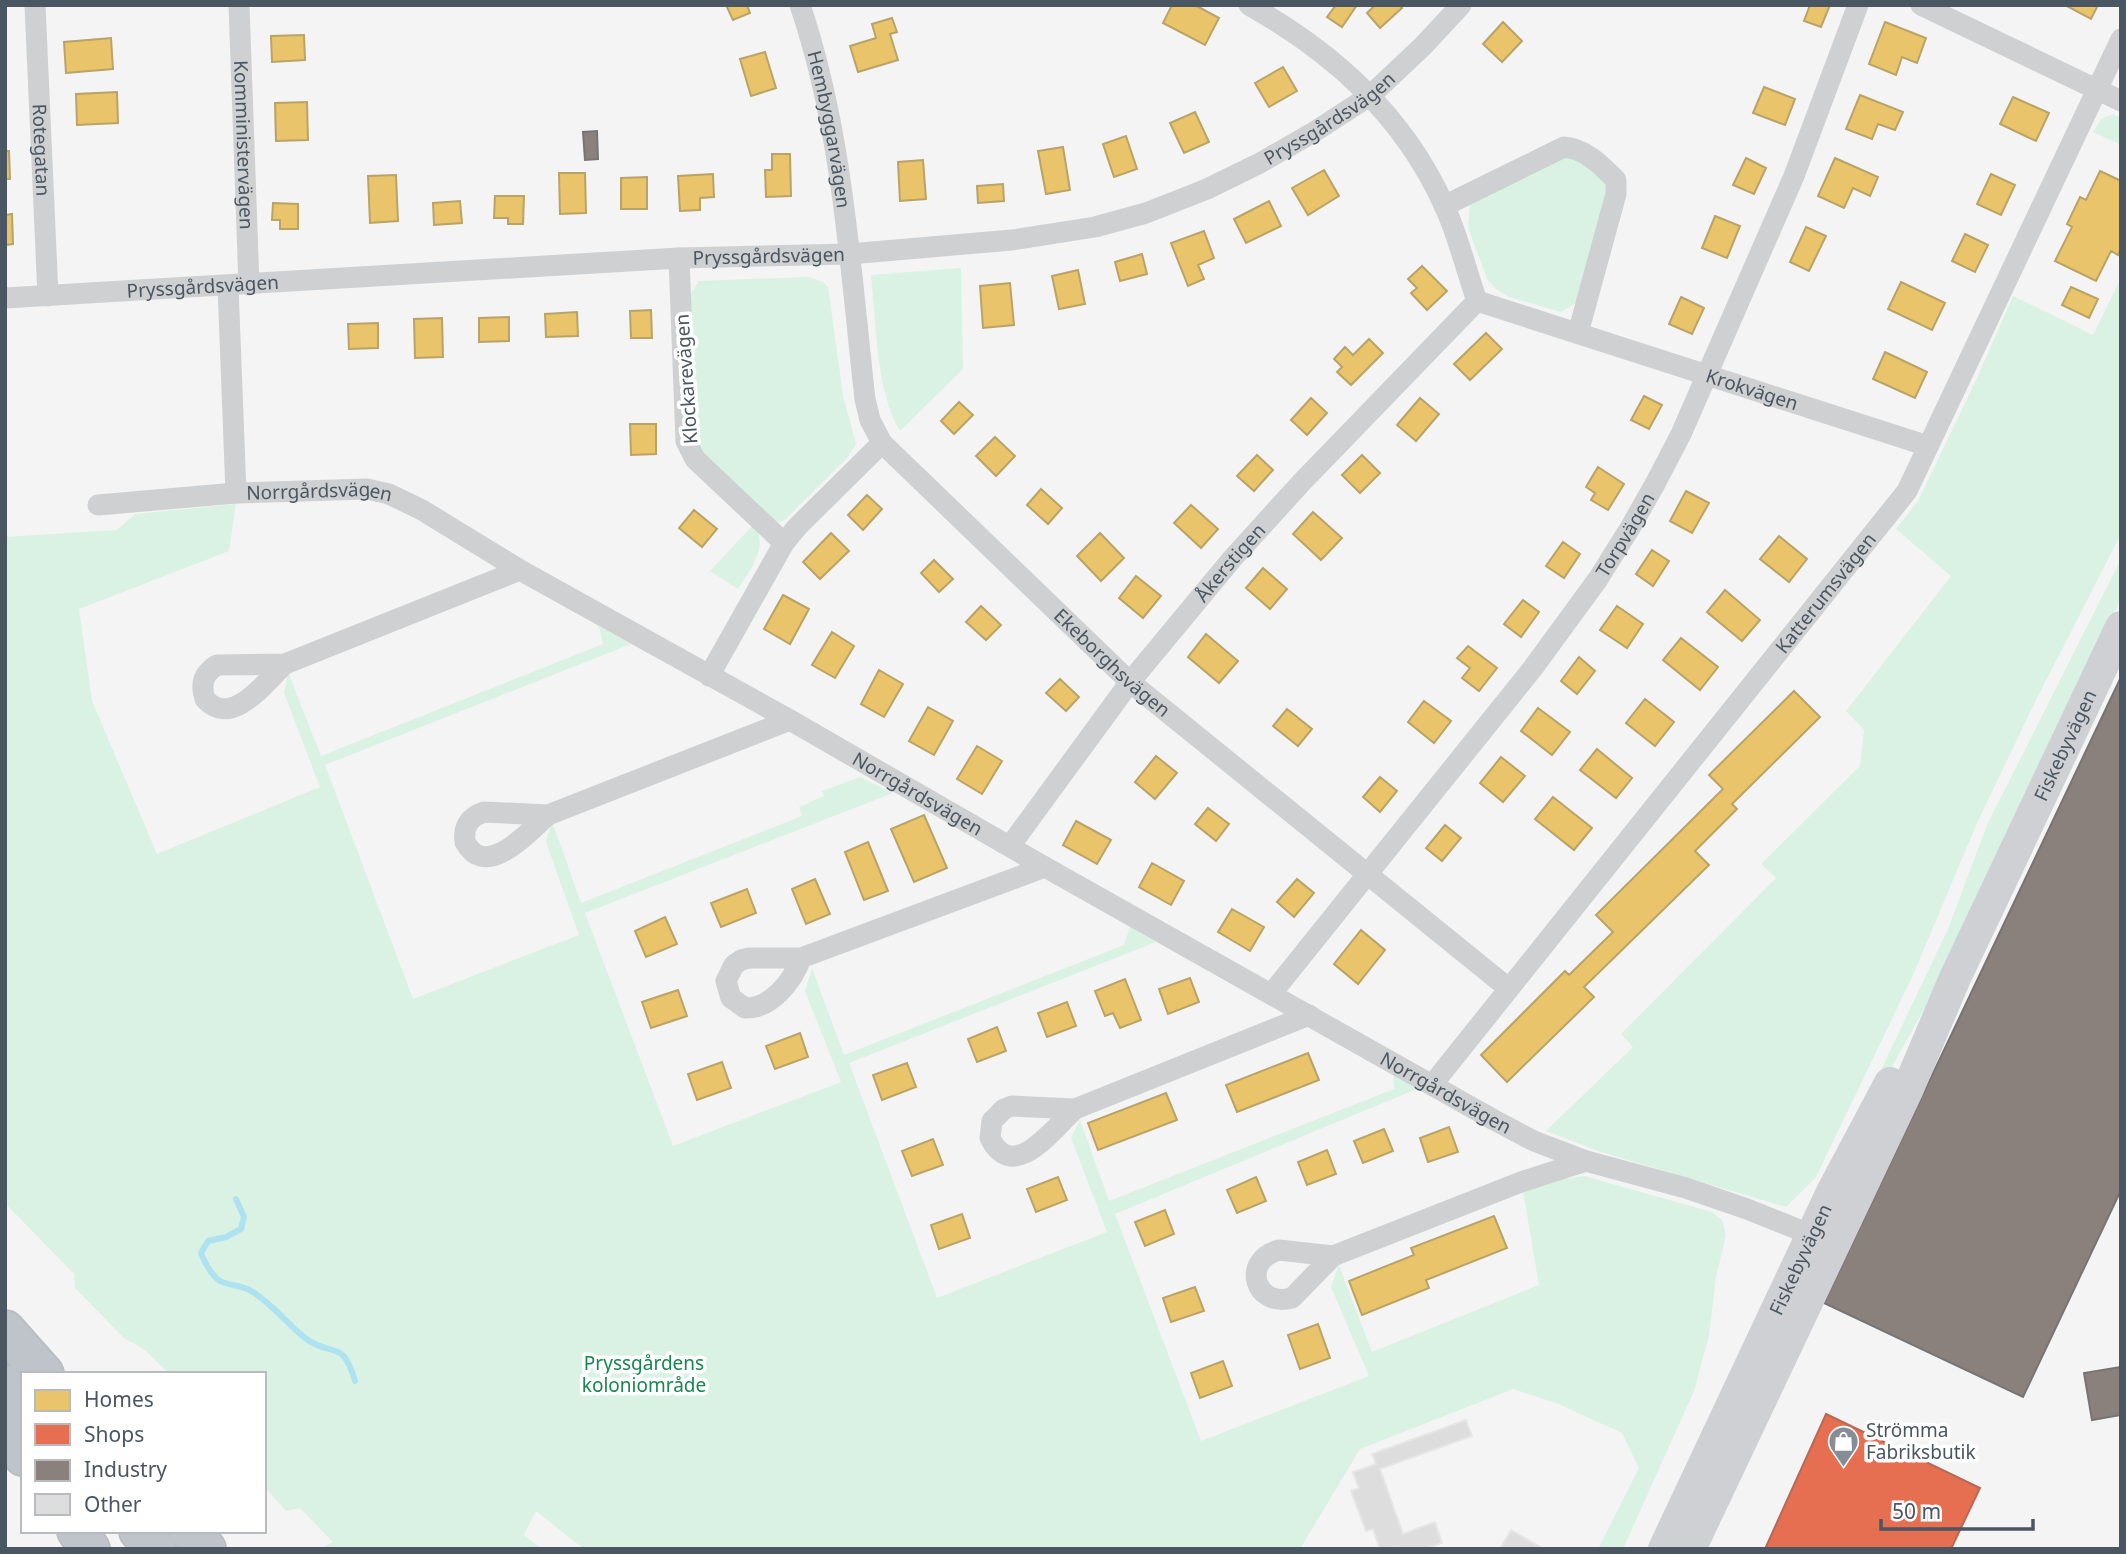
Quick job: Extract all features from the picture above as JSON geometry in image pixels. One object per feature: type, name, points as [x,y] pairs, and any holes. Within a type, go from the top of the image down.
[{"type":"highway","points":[[5,1330],[42,1372]]},
{"type":"highway","points":[[5,1384],[21,1402]]},
{"type":"highway","points":[[5,1430],[21,1453]]},
{"type":"highway","points":[[78,1533],[90,1549]]},
{"type":"highway","points":[[141,1533],[156,1549]]},
{"type":"highway","points":[[191,1533],[206,1549]]},
{"type":"street","name":"Rotegatan","points":[[35,5],[48,296]]},
{"type":"street","name":"Komministervägen","points":[[236,493],[239,5]]},
{"type":"street","name":"Hembyggarvägen","points":[[800,5],[821,73],[836,143],[849,254]]},
{"type":"street","points":[[1249,5],[1304,41],[1371,95],[1418,158],[1444,206],[1477,301]]},
{"type":"street","name":"Pryssgårdsvägen","points":[[5,298],[679,258],[849,254],[1012,240],[1095,227],[1146,213],[1207,188],[1261,163],[1314,132],[1371,95],[1423,46],[1461,5]]},
{"type":"street","name":"Torpvägen","points":[[1272,993],[1533,668],[1598,579],[1655,484],[1707,374],[1794,176],[1858,5]]},
{"type":"street","points":[[1921,5],[2121,101]]},
{"type":"street","name":"Katterumsvägen","points":[[1432,1085],[1907,491],[2121,39]]},
{"type":"street","points":[[1444,206],[1564,147],[1576,148],[1601,165],[1616,180],[1616,194],[1578,333]]},
{"type":"street","name":"Ekeborghsvägen","points":[[849,254],[865,399],[870,420],[882,443],[1130,682],[1508,988]]},
{"type":"street","name":"Klockarevägen","points":[[679,258],[689,450],[784,543]]},
{"type":"street","name":"Krokvägen","points":[[1477,301],[1928,446]]},
{"type":"street","name":"Åkerstigen","points":[[1010,846],[1130,682],[1233,559],[1301,484],[1477,301]]},
{"type":"street","points":[[709,676],[784,543],[882,443]]},
{"type":"street","name":"Norrgårdsvägen","points":[[98,505],[236,493],[367,489],[389,494],[422,510],[520,570],[1534,1141],[1586,1161],[1686,1188],[1823,1239]]},
{"type":"street","points":[[285,664],[520,570]]},
{"type":"street","name":"Fiskebyvägen","points":[[1690,1549],[1823,1239],[1864,1127],[1955,978],[2121,627]]},
{"type":"street","points":[[548,815],[790,720]]},
{"type":"street","points":[[801,958],[1045,867]]},
{"type":"street","points":[[1075,1109],[1309,1015]]},
{"type":"street","points":[[1333,1256],[1521,1182],[1586,1161]]},
{"type":"street","name":"Fiskebyvägen","points":[[1664,1549],[1823,1239]]},
{"type":"green space","points":[[2113,114],[2121,118],[2121,145],[2093,132],[2101,119]]},
{"type":"green space","points":[[1571,155],[1610,183],[1581,295],[1574,304],[1561,312],[1509,297],[1496,289],[1487,279],[1468,227],[1470,200]]},
{"type":"green space","points":[[961,268],[963,369],[900,431],[886,397],[882,377],[871,275]]},
{"type":"green space","points":[[808,277],[823,282],[828,287],[843,395],[856,444],[848,457],[786,519],[779,522],[768,519],[707,461],[695,438],[688,298],[699,281]]},
{"type":"green space","points":[[2121,278],[2121,534],[1977,823],[1913,975],[1816,1177],[1786,1207],[1601,1152],[1546,1131],[1633,1047],[1621,1034],[1776,878],[1761,864],[1860,766],[1864,730],[1846,711],[1951,576],[1896,529],[1918,501],[2013,296],[2093,335]]},
{"type":"green space","name":"Pryssgårdens koloniområde","points":[[236,504],[229,551],[79,609],[92,701],[157,854],[320,787],[284,693],[288,672],[321,756],[603,644],[599,626],[631,644],[325,765],[413,999],[579,935],[546,842],[552,821],[581,903],[802,816],[799,807],[824,796],[822,791],[860,777],[893,793],[585,913],[673,1146],[841,1082],[805,991],[812,968],[844,1055],[1124,945],[1130,927],[1156,942],[849,1063],[937,1298],[1107,1232],[1071,1138],[1080,1120],[1109,1201],[1394,1089],[1393,1075],[1417,1089],[1115,1214],[1201,1441],[1369,1376],[1331,1287],[1339,1265],[1372,1352],[1539,1285],[1523,1191],[1584,1176],[1712,1212],[1722,1220],[1726,1235],[1716,1277],[1709,1336],[1694,1391],[1623,1549],[1598,1549],[1639,1468],[1622,1433],[1556,1403],[1513,1389],[1360,1449],[1300,1549],[584,1549],[536,1511],[524,1535],[542,1549],[320,1549],[333,1542],[300,1508],[286,1511],[266,1488],[266,1372],[167,1372],[145,1350],[124,1338],[75,1288],[74,1274],[5,1203],[5,537],[117,530],[135,514]]},
{"type":"green space","points":[[753,525],[760,541],[759,549],[738,589],[710,571]]},
{"type":"green space","points":[[2121,559],[2121,598],[1934,991],[1827,1184],[1948,929],[1987,825]]},
{"type":"building: Homes","points":[[726,5],[747,5],[750,13],[733,20]]},
{"type":"building: Homes","points":[[1172,5],[1195,5],[1219,18],[1205,45],[1163,23]]},
{"type":"building: Homes","points":[[1336,5],[1357,5],[1342,27],[1327,17]]},
{"type":"building: Homes","points":[[1375,5],[1399,5],[1402,8],[1380,28],[1367,13]]},
{"type":"building: Homes","points":[[1810,5],[1830,5],[1821,27],[1804,21]]},
{"type":"building: Homes","points":[[2065,5],[2098,5],[2091,19]]},
{"type":"building: Homes","points":[[892,18],[897,32],[890,34],[898,60],[858,72],[850,46],[876,38],[872,24]]},
{"type":"building: Homes","points":[[1503,22],[1522,41],[1502,62],[1483,44]]},
{"type":"building: Homes","points":[[1885,22],[1926,38],[1917,63],[1902,57],[1896,75],[1869,64]]},
{"type":"building: Homes","points":[[304,35],[305,60],[272,62],[271,36]]},
{"type":"building: Homes","points":[[111,38],[113,69],[66,73],[64,42]]},
{"type":"building: Homes","points":[[765,52],[776,88],[751,96],[740,59]]},
{"type":"building: Homes","points":[[1283,67],[1297,91],[1269,107],[1255,83]]},
{"type":"building: Homes","points":[[1764,87],[1795,99],[1785,125],[1753,113]]},
{"type":"building: Homes","points":[[117,92],[118,123],[77,125],[76,94]]},
{"type":"building: Homes","points":[[1860,95],[1903,112],[1895,130],[1878,124],[1872,139],[1846,129]]},
{"type":"building: Homes","points":[[2013,97],[2049,113],[2036,141],[2000,124]]},
{"type":"building: Homes","points":[[307,102],[308,140],[276,141],[275,103]]},
{"type":"building: Homes","points":[[1195,112],[1209,142],[1184,153],[1170,123]]},
{"type":"building: Homes","points":[[1126,136],[1137,169],[1114,177],[1103,144]]},
{"type":"building: Homes","points":[[1063,147],[1070,190],[1046,194],[1038,151]]},
{"type":"building: Homes","points":[[5,151],[9,151],[10,179],[5,179]]},
{"type":"building: Homes","points":[[772,154],[790,154],[791,196],[766,197],[765,170],[772,170]]},
{"type":"building: Homes","points":[[1746,158],[1766,168],[1754,194],[1733,185]]},
{"type":"building: Homes","points":[[1835,158],[1878,177],[1870,196],[1853,188],[1844,208],[1818,196]]},
{"type":"building: Homes","points":[[923,160],[926,199],[900,201],[898,162]]},
{"type":"building: Homes","points":[[1324,170],[1339,196],[1308,215],[1292,188]]},
{"type":"building: Homes","points":[[2100,171],[2121,181],[2121,249],[2118,255],[2111,251],[2096,281],[2055,261],[2072,227],[2067,224],[2080,197],[2086,200]]},
{"type":"building: Homes","points":[[559,173],[585,173],[586,213],[560,214]]},
{"type":"building: Homes","points":[[713,174],[714,197],[700,198],[700,210],[680,211],[678,176]]},
{"type":"building: Homes","points":[[1991,174],[2015,185],[2001,215],[1977,204]]},
{"type":"building: Homes","points":[[396,175],[398,221],[370,223],[368,176]]},
{"type":"building: Homes","points":[[647,177],[647,209],[621,209],[621,178]]},
{"type":"building: Homes","points":[[1003,184],[1004,201],[978,203],[977,186]]},
{"type":"building: Homes","points":[[495,196],[524,196],[523,224],[508,224],[508,218],[494,218]]},
{"type":"building: Homes","points":[[460,201],[462,223],[434,225],[433,203]]},
{"type":"building: Homes","points":[[1269,201],[1281,226],[1246,243],[1234,219]]},
{"type":"building: Homes","points":[[273,203],[298,204],[298,229],[280,229],[280,220],[272,220]]},
{"type":"building: Homes","points":[[12,214],[13,244],[5,245],[5,215]]},
{"type":"building: Homes","points":[[1715,216],[1740,226],[1727,258],[1702,248]]},
{"type":"building: Homes","points":[[1806,227],[1826,236],[1809,271],[1790,262]]},
{"type":"building: Homes","points":[[1204,231],[1214,258],[1198,265],[1204,279],[1188,286],[1171,243]]},
{"type":"building: Homes","points":[[1965,234],[1988,245],[1975,272],[1952,261]]},
{"type":"building: Homes","points":[[1142,254],[1147,274],[1120,281],[1115,262]]},
{"type":"building: Homes","points":[[1422,266],[1447,291],[1427,310],[1411,293],[1417,288],[1408,279]]},
{"type":"building: Homes","points":[[1078,270],[1085,304],[1059,309],[1052,276]]},
{"type":"building: Homes","points":[[1901,282],[1945,303],[1932,330],[1888,309]]},
{"type":"building: Homes","points":[[1010,283],[1014,325],[983,328],[980,286]]},
{"type":"building: Homes","points":[[2071,287],[2098,299],[2089,318],[2062,305]]},
{"type":"building: Homes","points":[[1681,297],[1704,308],[1692,334],[1669,324]]},
{"type":"building: Homes","points":[[651,310],[652,338],[631,338],[630,311]]},
{"type":"building: Homes","points":[[577,312],[578,336],[546,337],[545,314]]},
{"type":"building: Homes","points":[[509,317],[509,341],[479,342],[479,318]]},
{"type":"building: Homes","points":[[442,318],[443,357],[415,358],[414,319]]},
{"type":"building: Homes","points":[[378,323],[378,348],[349,349],[348,324]]},
{"type":"building: Homes","points":[[1486,333],[1502,349],[1470,380],[1454,364]]},
{"type":"building: Homes","points":[[1369,339],[1383,353],[1351,385],[1337,372],[1342,367],[1334,359],[1345,347],[1353,355]]},
{"type":"building: Homes","points":[[1885,352],[1927,372],[1915,398],[1873,379]]},
{"type":"building: Homes","points":[[1644,396],[1662,405],[1649,429],[1631,420]]},
{"type":"building: Homes","points":[[1311,398],[1327,413],[1307,435],[1291,420]]},
{"type":"building: Homes","points":[[1420,398],[1439,414],[1416,441],[1397,425]]},
{"type":"building: Homes","points":[[959,402],[973,415],[954,434],[941,421]]},
{"type":"building: Homes","points":[[630,424],[656,424],[656,454],[631,455]]},
{"type":"building: Homes","points":[[995,437],[1015,456],[996,476],[976,456]]},
{"type":"building: Homes","points":[[1257,455],[1273,470],[1254,491],[1237,476]]},
{"type":"building: Homes","points":[[1362,455],[1380,473],[1360,493],[1342,475]]},
{"type":"building: Homes","points":[[1598,467],[1624,484],[1608,510],[1591,500],[1595,493],[1586,487]]},
{"type":"building: Homes","points":[[1041,489],[1062,508],[1048,524],[1027,505]]},
{"type":"building: Homes","points":[[1686,491],[1709,503],[1692,533],[1670,521]]},
{"type":"building: Homes","points":[[867,495],[882,509],[863,530],[848,515]]},
{"type":"building: Homes","points":[[1191,505],[1218,529],[1201,548],[1174,523]]},
{"type":"building: Homes","points":[[694,510],[717,529],[702,547],[679,528]]},
{"type":"building: Homes","points":[[1313,512],[1342,538],[1321,560],[1293,534]]},
{"type":"building: Homes","points":[[831,533],[849,551],[820,579],[803,562]]},
{"type":"building: Homes","points":[[1100,533],[1124,558],[1101,581],[1077,556]]},
{"type":"building: Homes","points":[[1779,536],[1807,559],[1789,582],[1760,559]]},
{"type":"building: Homes","points":[[1563,542],[1580,554],[1564,578],[1546,566]]},
{"type":"building: Homes","points":[[1652,550],[1669,561],[1653,586],[1636,574]]},
{"type":"building: Homes","points":[[934,560],[953,579],[939,592],[921,573]]},
{"type":"building: Homes","points":[[1263,568],[1287,589],[1270,609],[1246,588]]},
{"type":"building: Homes","points":[[1136,576],[1161,596],[1143,618],[1119,598]]},
{"type":"building: Homes","points":[[1725,590],[1760,620],[1742,641],[1707,612]]},
{"type":"building: Homes","points":[[783,595],[809,609],[790,644],[764,629]]},
{"type":"building: Homes","points":[[1523,600],[1539,612],[1521,637],[1504,624]]},
{"type":"building: Homes","points":[[981,606],[1001,625],[986,640],[966,622]]},
{"type":"building: Homes","points":[[1617,606],[1643,624],[1627,648],[1600,630]]},
{"type":"building: Homes","points":[[832,632],[854,646],[835,678],[812,665]]},
{"type":"building: Homes","points":[[1206,634],[1238,661],[1219,683],[1188,657]]},
{"type":"building: Homes","points":[[1681,638],[1718,667],[1700,690],[1663,660]]},
{"type":"building: Homes","points":[[1468,646],[1497,668],[1479,691],[1462,678],[1470,668],[1457,658]]},
{"type":"building: Homes","points":[[1579,657],[1595,671],[1577,694],[1561,681]]},
{"type":"building: Homes","points":[[879,670],[903,684],[884,717],[861,704]]},
{"type":"building: Homes","points":[[1060,679],[1079,697],[1066,711],[1046,693]]},
{"type":"building: Homes","points":[[1794,691],[1820,717],[1732,804],[1737,809],[1695,851],[1709,865],[1584,987],[1594,997],[1507,1082],[1481,1055],[1565,971],[1569,975],[1613,932],[1596,915],[1723,789],[1709,775]]},
{"type":"building: Homes","points":[[1645,699],[1674,722],[1655,746],[1626,723]]},
{"type":"building: Homes","points":[[1424,701],[1451,721],[1434,743],[1408,722]]},
{"type":"building: Homes","points":[[928,707],[953,721],[934,755],[909,741]]},
{"type":"building: Homes","points":[[1538,708],[1570,732],[1552,755],[1521,731]]},
{"type":"building: Homes","points":[[1287,709],[1312,729],[1298,746],[1273,726]]},
{"type":"building: Homes","points":[[977,746],[1002,761],[982,794],[957,779]]},
{"type":"building: Homes","points":[[1597,749],[1632,778],[1616,798],[1580,770]]},
{"type":"building: Homes","points":[[1156,756],[1177,773],[1155,799],[1135,782]]},
{"type":"building: Homes","points":[[1501,757],[1525,776],[1503,802],[1480,783]]},
{"type":"building: Homes","points":[[1380,777],[1397,791],[1380,812],[1363,797]]},
{"type":"building: Homes","points":[[1553,797],[1592,828],[1574,850],[1535,819]]},
{"type":"building: Homes","points":[[1208,808],[1229,824],[1216,841],[1195,824]]},
{"type":"building: Homes","points":[[924,815],[947,868],[914,882],[891,829]]},
{"type":"building: Homes","points":[[1076,821],[1111,840],[1097,864],[1063,845]]},
{"type":"building: Homes","points":[[1445,825],[1461,838],[1442,861],[1426,848]]},
{"type":"building: Homes","points":[[868,842],[888,891],[864,900],[845,852]]},
{"type":"building: Homes","points":[[1152,863],[1184,881],[1171,905],[1139,887]]},
{"type":"building: Homes","points":[[815,879],[830,914],[806,924],[792,889]]},
{"type":"building: Homes","points":[[1297,879],[1314,893],[1294,917],[1277,902]]},
{"type":"building: Homes","points":[[747,889],[756,913],[721,927],[711,903]]},
{"type":"building: Homes","points":[[1232,909],[1264,927],[1250,951],[1218,932]]},
{"type":"building: Homes","points":[[665,917],[677,944],[646,957],[635,931]]},
{"type":"building: Homes","points":[[1361,930],[1385,950],[1358,984],[1334,964]]},
{"type":"building: Homes","points":[[1190,978],[1199,1002],[1168,1014],[1159,989]]},
{"type":"building: Homes","points":[[1125,979],[1141,1020],[1120,1028],[1113,1013],[1105,1016],[1095,991]]},
{"type":"building: Homes","points":[[678,990],[687,1016],[651,1028],[642,1002]]},
{"type":"building: Homes","points":[[1067,1002],[1076,1026],[1047,1037],[1038,1013]]},
{"type":"building: Homes","points":[[997,1027],[1006,1051],[977,1062],[968,1039]]},
{"type":"building: Homes","points":[[800,1033],[808,1057],[775,1069],[766,1046]]},
{"type":"building: Homes","points":[[1308,1053],[1319,1080],[1237,1112],[1226,1085]]},
{"type":"building: Homes","points":[[722,1062],[731,1088],[697,1100],[688,1074]]},
{"type":"building: Homes","points":[[907,1063],[916,1087],[882,1100],[873,1075]]},
{"type":"building: Homes","points":[[1166,1093],[1177,1120],[1098,1150],[1088,1123]]},
{"type":"building: Homes","points":[[1449,1127],[1458,1152],[1428,1162],[1420,1138]]},
{"type":"building: Homes","points":[[1384,1129],[1393,1151],[1363,1163],[1354,1141]]},
{"type":"building: Homes","points":[[933,1139],[943,1165],[912,1176],[902,1151]]},
{"type":"building: Homes","points":[[1327,1150],[1336,1174],[1307,1185],[1298,1162]]},
{"type":"building: Homes","points":[[1058,1177],[1067,1200],[1036,1212],[1027,1189]]},
{"type":"building: Homes","points":[[1256,1177],[1266,1201],[1237,1213],[1227,1190]]},
{"type":"building: Homes","points":[[1165,1210],[1174,1234],[1145,1246],[1135,1222]]},
{"type":"building: Homes","points":[[962,1214],[970,1238],[939,1249],[931,1225]]},
{"type":"building: Homes","points":[[1494,1216],[1507,1248],[1426,1280],[1429,1288],[1362,1315],[1349,1281],[1414,1255],[1411,1248]]},
{"type":"building: Homes","points":[[1195,1287],[1204,1311],[1171,1322],[1163,1298]]},
{"type":"building: Homes","points":[[1318,1324],[1330,1358],[1300,1369],[1288,1335]]},
{"type":"building: Homes","points":[[1223,1361],[1232,1386],[1200,1398],[1191,1373]]},
{"type":"building: Shops","points":[[1826,1414],[1980,1488],[1951,1549],[1765,1549]]},
{"type":"building: Industry","points":[[597,131],[598,159],[585,160],[583,132]]},
{"type":"building: Industry","points":[[2121,677],[2121,1190],[2023,1397],[1824,1303]]},
{"type":"building: Industry","points":[[2121,1367],[2121,1415],[2092,1420],[2084,1373]]},
{"type":"building: Other","points":[[1466,1420],[1472,1436],[1380,1469],[1403,1534],[1435,1522],[1442,1543],[1425,1549],[1380,1549],[1373,1529],[1366,1531],[1351,1491],[1359,1488],[1353,1472],[1376,1464],[1372,1454]]},
{"type":"building: Other","points":[[1511,1530],[1544,1549],[1500,1549]]},
{"type":"waterway","points":[[236,1199],[244,1217],[241,1229],[226,1237],[208,1241],[201,1253],[214,1276],[220,1281],[247,1289],[259,1296],[305,1338],[341,1354],[346,1359],[355,1381]]},
{"type":"place","name":"Strömma Fabriksbutik","points":[[1843,1468]]}]
